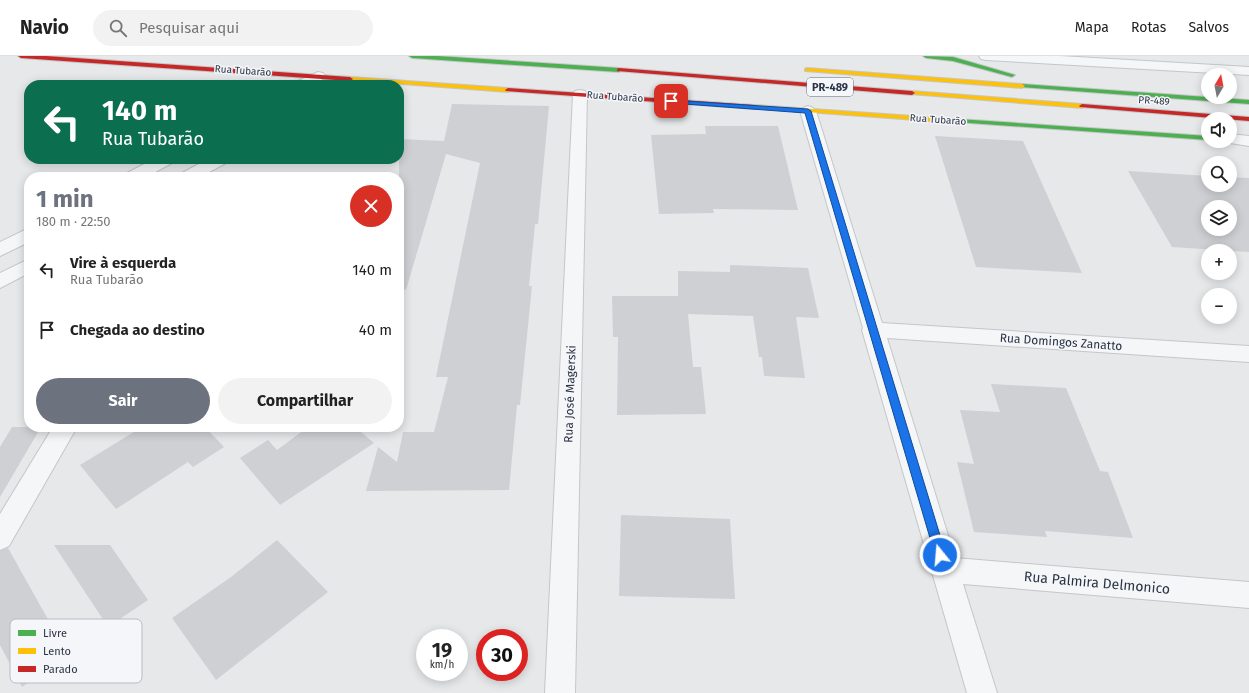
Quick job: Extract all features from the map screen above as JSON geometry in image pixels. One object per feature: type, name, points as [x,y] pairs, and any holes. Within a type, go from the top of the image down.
[{"type":"main road","name":"Rua Tubarão","points":[[21,56],[318,76],[344,80]]},
{"type":"main road","name":"PR-489","points":[[412,56],[609,69],[1249,119]]},
{"type":"main road","points":[[926,56],[960,61],[1056,88]]},
{"type":"main road","name":"PR-489","points":[[795,69],[1249,102]]},
{"type":"main road","name":"Rua Tubarão","points":[[404,85],[580,94],[1201,138]]},
{"type":"street","points":[[986,56],[1249,71]]},
{"type":"street","points":[[310,80],[318,76]]},
{"type":"street","name":"Rua José Magerski","points":[[560,693],[580,94]]},
{"type":"street","points":[[808,111],[872,330],[982,693]]},
{"type":"street","points":[[1237,139],[1249,140]]},
{"type":"street","points":[[142,172],[157,164]]},
{"type":"street","points":[[197,172],[211,164]]},
{"type":"street","points":[[0,250],[24,237]]},
{"type":"street","points":[[0,281],[24,268]]},
{"type":"street","name":"Rua Domingos Zanatto","points":[[872,330],[1249,354]]},
{"type":"street","points":[[0,538],[61,432]]},
{"type":"street","name":"Rua Palmira Delmonico","points":[[945,570],[1249,595]]},
{"type":"building","points":[[452,104],[549,106],[538,224],[535,224],[529,286],[532,286],[520,405],[517,405],[509,490],[366,491],[378,447],[397,462],[403,432],[434,432],[448,377],[436,377],[480,163],[446,154],[406,290],[404,290],[404,172],[399,172],[399,164],[404,164],[404,139],[444,141]]},
{"type":"building","points":[[705,126],[778,126],[798,210],[713,209],[714,213],[659,214],[651,135],[706,134]]},
{"type":"building","points":[[935,136],[1023,141],[1082,273],[976,267]]},
{"type":"building","points":[[1128,171],[1201,176],[1201,192],[1237,192],[1237,177],[1249,178],[1249,252],[1237,251],[1237,244],[1201,244],[1201,249],[1172,247]]},
{"type":"building","points":[[730,265],[808,268],[819,318],[796,317],[805,378],[764,376],[762,357],[759,357],[753,316],[688,314],[693,367],[701,367],[706,414],[617,415],[618,337],[613,337],[612,296],[678,296],[678,271],[730,272]]},
{"type":"building","points":[[991,384],[1066,388],[1100,471],[1108,472],[1133,538],[1045,531],[1047,537],[974,532],[957,462],[974,464],[960,410],[1000,412]]},
{"type":"building","points":[[12,427],[24,427],[24,432],[38,432],[0,497],[0,447]]},
{"type":"building","points":[[134,432],[210,432],[224,447],[193,467],[188,462],[116,509],[80,465]]},
{"type":"building","points":[[301,432],[361,432],[374,443],[280,505],[240,458],[268,440],[277,450]]},
{"type":"building","points":[[621,515],[730,519],[735,599],[619,596]]},
{"type":"building","points":[[277,540],[328,592],[216,680],[172,618],[231,577]]},
{"type":"building","points":[[54,545],[110,545],[148,600],[120,619],[103,619]]},
{"type":"building","points":[[8,548],[48,619],[10,619],[10,664],[0,645],[0,551]]},
{"type":"building","points":[[20,683],[28,683],[22,687]]},
{"type":"traffic: fast","points":[[412,56],[619,70]]},
{"type":"traffic: fast","points":[[926,56],[953,59],[1012,75]]},
{"type":"traffic: fast","points":[[1022,86],[1249,102]]},
{"type":"traffic: fast","points":[[943,120],[1201,138]]},
{"type":"traffic: slow","points":[[807,70],[1022,86]]},
{"type":"traffic: slow","points":[[350,79],[364,80]]},
{"type":"traffic: slow","points":[[404,83],[508,90]]},
{"type":"traffic: slow","points":[[912,93],[1082,106]]},
{"type":"traffic: slow","points":[[755,107],[943,120]]},
{"type":"traffic: jam","points":[[21,56],[350,79]]},
{"type":"traffic: jam","points":[[619,70],[912,93]]},
{"type":"traffic: jam","points":[[508,90],[755,107]]},
{"type":"traffic: jam","points":[[1082,106],[1249,119]]},
{"type":"route","points":[[671,101],[808,111],[940,555]]}]
